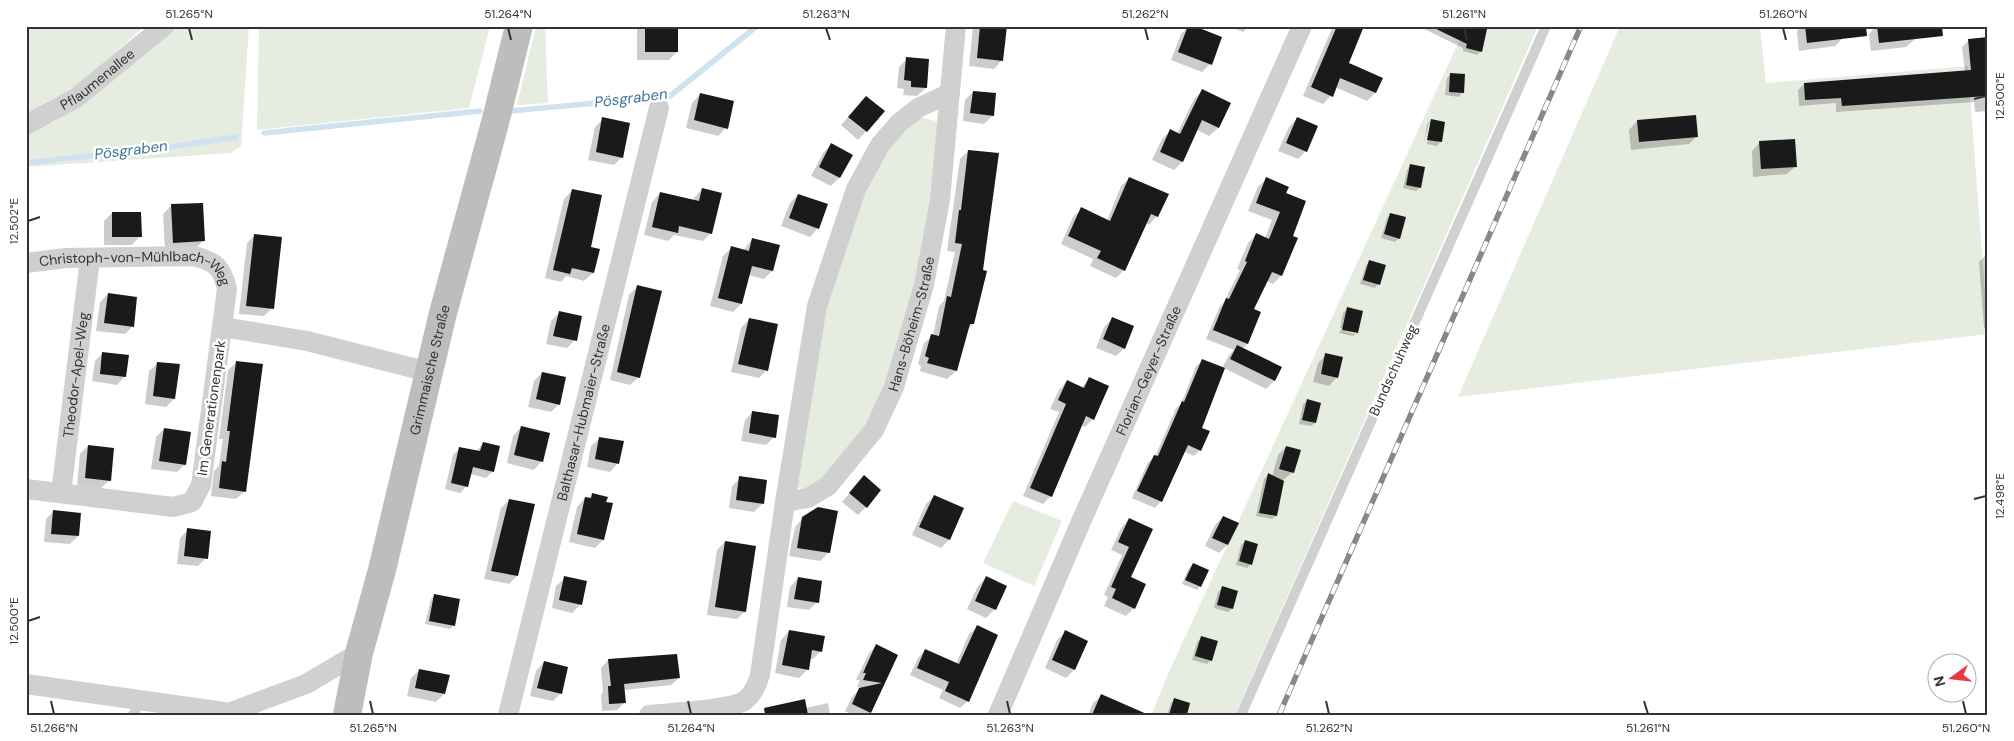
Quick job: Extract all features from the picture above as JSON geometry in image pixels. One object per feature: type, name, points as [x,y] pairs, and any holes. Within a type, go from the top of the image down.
[{"type":"main road","name":"Grimmaische Straße","points":[[347,715],[359,653],[382,570],[443,313],[495,123],[519,26]]},
{"type":"street","name":"Pflaumenallee","points":[[26,125],[76,98],[164,26]]},
{"type":"street","name":"Hans-Böheim-Straße","points":[[785,502],[808,498],[828,486],[874,430],[894,387],[912,332],[928,266],[940,200],[948,94],[956,26]]},
{"type":"street","name":"Florian-Geyer-Straße","points":[[998,715],[1080,524],[1302,26]]},
{"type":"street","points":[[649,715],[730,706],[744,701],[757,687],[817,306],[856,189],[880,144],[918,108],[948,94]]},
{"type":"street","name":"Balthasar-Hubmaier-Straße","points":[[508,715],[659,108]]},
{"type":"street","name":"Christoph-von-Mühlbach-Weg","points":[[26,263],[66,258],[193,256],[208,259],[219,268],[227,289],[223,327]]},
{"type":"street","name":"Theodor-Apel-Weg","points":[[61,493],[90,259]]},
{"type":"street","name":"Im Generationenpark","points":[[26,488],[173,507],[192,502],[201,485],[223,327],[307,341],[429,372]]},
{"type":"street","points":[[26,684],[137,707],[238,713],[306,684],[359,653]]},
{"type":"lane","name":"Bundschuhweg","points":[[1241,715],[1546,26]]},
{"type":"shaded area","points":[[26,26],[145,26],[84,80],[26,115]]},
{"type":"shaded area","points":[[176,26],[249,26],[241,146],[231,153],[26,167],[26,133],[54,122],[84,102]]},
{"type":"shaded area","points":[[259,26],[490,26],[469,108],[257,130]]},
{"type":"shaded area","points":[[536,26],[545,26],[548,103],[517,105]]},
{"type":"shaded area","points":[[1466,26],[1538,26],[1235,715],[1151,715],[1169,672]]},
{"type":"shaded area","points":[[1620,26],[1760,26],[1766,83],[1968,66],[1988,334],[1458,397]]},
{"type":"shaded area","points":[[916,116],[939,122],[934,199],[907,332],[869,426],[839,465],[808,490],[796,488],[824,309],[860,194],[882,153]]},
{"type":"shaded area","points":[[1013,501],[1062,521],[1034,586],[983,563]]},
{"type":"building","points":[[645,26],[678,26],[678,52],[645,52]]},
{"type":"building","points":[[980,26],[1007,26],[1003,61],[977,58]]},
{"type":"building","points":[[1188,26],[1194,26],[1222,37],[1212,65],[1178,52]]},
{"type":"building","points":[[1337,26],[1364,26],[1349,63],[1383,78],[1376,93],[1340,78],[1333,97],[1311,87]]},
{"type":"building","points":[[1430,26],[1475,26],[1487,29],[1482,52],[1466,48],[1467,44]]},
{"type":"building","points":[[1805,26],[1866,26],[1867,36],[1807,43]]},
{"type":"building","points":[[1877,26],[1942,26],[1943,36],[1879,43]]},
{"type":"building","points":[[1988,37],[1988,96],[1842,106],[1841,98],[1805,100],[1804,83],[1971,70],[1968,39]]},
{"type":"building","points":[[906,57],[929,59],[927,88],[911,87],[911,81],[904,80]]},
{"type":"building","points":[[1450,73],[1465,74],[1464,93],[1449,92]]},
{"type":"building","points":[[1202,89],[1231,103],[1219,128],[1202,120],[1183,162],[1160,152],[1170,129],[1180,134]]},
{"type":"building","points":[[973,91],[996,93],[994,116],[970,113]]},
{"type":"building","points":[[700,93],[734,101],[728,129],[694,120]]},
{"type":"building","points":[[866,96],[885,111],[867,132],[848,117]]},
{"type":"building","points":[[1696,115],[1698,137],[1639,142],[1637,120]]},
{"type":"building","points":[[602,117],[630,123],[623,158],[596,152]]},
{"type":"building","points":[[1297,117],[1318,126],[1307,152],[1286,143]]},
{"type":"building","points":[[1431,119],[1445,122],[1442,142],[1427,140]]},
{"type":"building","points":[[1795,139],[1797,167],[1761,169],[1759,141]]},
{"type":"building","points":[[831,143],[853,155],[840,178],[819,167]]},
{"type":"building","points":[[968,150],[999,153],[983,270],[987,271],[974,324],[970,324],[957,371],[927,363],[929,358],[925,356],[931,334],[939,336],[947,296],[951,297],[962,244],[955,243]]},
{"type":"building","points":[[1410,164],[1425,167],[1421,188],[1406,185]]},
{"type":"building","points":[[1129,177],[1169,194],[1158,217],[1151,214],[1125,271],[1097,258],[1101,251],[1068,236],[1081,207],[1110,221]]},
{"type":"building","points":[[1266,177],[1289,187],[1286,193],[1306,201],[1293,236],[1298,238],[1282,276],[1272,272],[1254,309],[1261,312],[1248,344],[1213,330],[1226,298],[1229,299],[1247,262],[1245,261],[1256,233],[1269,239],[1280,212],[1256,203]]},
{"type":"building","points":[[702,188],[722,193],[712,234],[679,226],[678,233],[652,227],[660,192],[699,201]]},
{"type":"building","points":[[572,189],[602,195],[591,247],[600,249],[594,273],[572,268],[570,274],[553,270]]},
{"type":"building","points":[[798,194],[828,204],[819,229],[789,218]]},
{"type":"building","points":[[203,203],[205,241],[173,243],[171,204]]},
{"type":"building","points":[[112,212],[141,212],[142,237],[112,237]]},
{"type":"building","points":[[1390,213],[1406,217],[1400,239],[1384,234]]},
{"type":"building","points":[[254,234],[282,237],[274,309],[246,306]]},
{"type":"building","points":[[752,238],[780,245],[773,271],[752,266],[742,304],[718,298],[731,246],[749,251]]},
{"type":"building","points":[[1369,260],[1386,265],[1380,285],[1363,280]]},
{"type":"building","points":[[637,285],[662,291],[640,378],[617,372]]},
{"type":"building","points":[[108,293],[137,297],[134,327],[104,323]]},
{"type":"building","points":[[1347,307],[1363,311],[1358,333],[1342,330]]},
{"type":"building","points":[[559,311],[582,316],[577,341],[553,336]]},
{"type":"building","points":[[1112,317],[1134,326],[1125,349],[1103,339]]},
{"type":"building","points":[[749,318],[778,324],[768,371],[738,364]]},
{"type":"building","points":[[1237,345],[1282,367],[1275,381],[1230,359]]},
{"type":"building","points":[[102,352],[129,355],[126,377],[100,374]]},
{"type":"building","points":[[1325,353],[1343,357],[1338,378],[1321,374]]},
{"type":"building","points":[[1202,359],[1225,368],[1202,428],[1210,431],[1201,451],[1188,445],[1162,502],[1137,491],[1154,455],[1158,456]]},
{"type":"building","points":[[236,361],[263,364],[246,492],[219,488],[222,461],[226,462],[230,431],[227,431]]},
{"type":"building","points":[[157,362],[180,364],[175,399],[153,396]]},
{"type":"building","points":[[542,372],[566,377],[560,405],[536,399]]},
{"type":"building","points":[[1089,377],[1109,386],[1094,420],[1086,416],[1052,497],[1030,488],[1066,404],[1058,400],[1067,380],[1084,388]]},
{"type":"building","points":[[1307,399],[1321,403],[1316,423],[1302,420]]},
{"type":"building","points":[[752,411],[779,415],[776,438],[749,433]]},
{"type":"building","points":[[521,426],[550,433],[543,462],[514,455]]},
{"type":"building","points":[[164,428],[191,432],[186,465],[159,461]]},
{"type":"building","points":[[599,437],[624,441],[619,464],[595,459]]},
{"type":"building","points":[[483,442],[500,446],[494,472],[473,467],[468,487],[451,483],[459,447],[480,451]]},
{"type":"building","points":[[88,445],[114,448],[111,481],[85,478]]},
{"type":"building","points":[[1286,446],[1301,450],[1294,473],[1279,469]]},
{"type":"building","points":[[1268,473],[1284,481],[1277,516],[1259,513]]},
{"type":"building","points":[[864,475],[881,490],[867,508],[849,493]]},
{"type":"building","points":[[739,476],[767,480],[764,504],[736,500]]},
{"type":"building","points":[[592,493],[608,497],[606,502],[613,503],[604,540],[577,534],[585,497],[591,498]]},
{"type":"building","points":[[934,495],[964,508],[950,540],[919,527]]},
{"type":"building","points":[[509,499],[535,504],[518,576],[491,571]]},
{"type":"building","points":[[818,507],[838,511],[830,553],[797,548],[802,517]]},
{"type":"building","points":[[53,510],[81,513],[79,536],[51,534]]},
{"type":"building","points":[[1223,516],[1239,523],[1228,545],[1212,538]]},
{"type":"building","points":[[1129,518],[1153,529],[1131,577],[1146,584],[1135,609],[1112,598],[1116,589],[1111,587],[1129,547],[1118,542]]},
{"type":"building","points":[[187,528],[211,531],[208,559],[184,556]]},
{"type":"building","points":[[1245,540],[1258,544],[1252,565],[1239,561]]},
{"type":"building","points":[[725,541],[756,546],[746,612],[715,607]]},
{"type":"building","points":[[1193,563],[1209,570],[1201,587],[1185,580]]},
{"type":"building","points":[[564,576],[587,581],[582,605],[559,600]]},
{"type":"building","points":[[986,576],[1007,586],[996,610],[975,601]]},
{"type":"building","points":[[798,577],[822,581],[819,603],[794,599]]},
{"type":"building","points":[[1222,586],[1238,591],[1233,609],[1217,605]]},
{"type":"building","points":[[434,594],[460,599],[455,626],[429,621]]},
{"type":"building","points":[[977,625],[998,635],[969,702],[945,691],[949,682],[917,668],[925,649],[959,664]]},
{"type":"building","points":[[789,630],[825,636],[822,652],[812,650],[809,670],[782,665]]},
{"type":"building","points":[[1065,630],[1088,641],[1075,670],[1052,660]]},
{"type":"building","points":[[1201,636],[1218,641],[1212,661],[1195,656]]},
{"type":"building","points":[[876,644],[898,655],[871,713],[852,704],[859,688],[882,683],[863,680],[866,673],[863,673]]},
{"type":"building","points":[[677,654],[680,678],[624,684],[626,703],[609,704],[608,686],[611,686],[608,659]]},
{"type":"building","points":[[544,661],[568,667],[562,694],[537,688]]},
{"type":"building","points":[[419,669],[450,675],[445,694],[415,688]]},
{"type":"building","points":[[1101,694],[1149,715],[1092,715]]},
{"type":"building","points":[[1174,698],[1190,703],[1187,715],[1169,715]]},
{"type":"building","points":[[805,699],[808,715],[765,715],[764,708]]},
{"type":"waterway","name":"Pösgraben","points":[[511,111],[670,96],[757,26]]},
{"type":"waterway","name":"Pösgraben","points":[[264,133],[480,111]]},
{"type":"waterway","name":"Pösgraben","points":[[26,163],[164,148],[236,137]]},
{"type":"railway","points":[[1279,715],[1581,26]]}]
